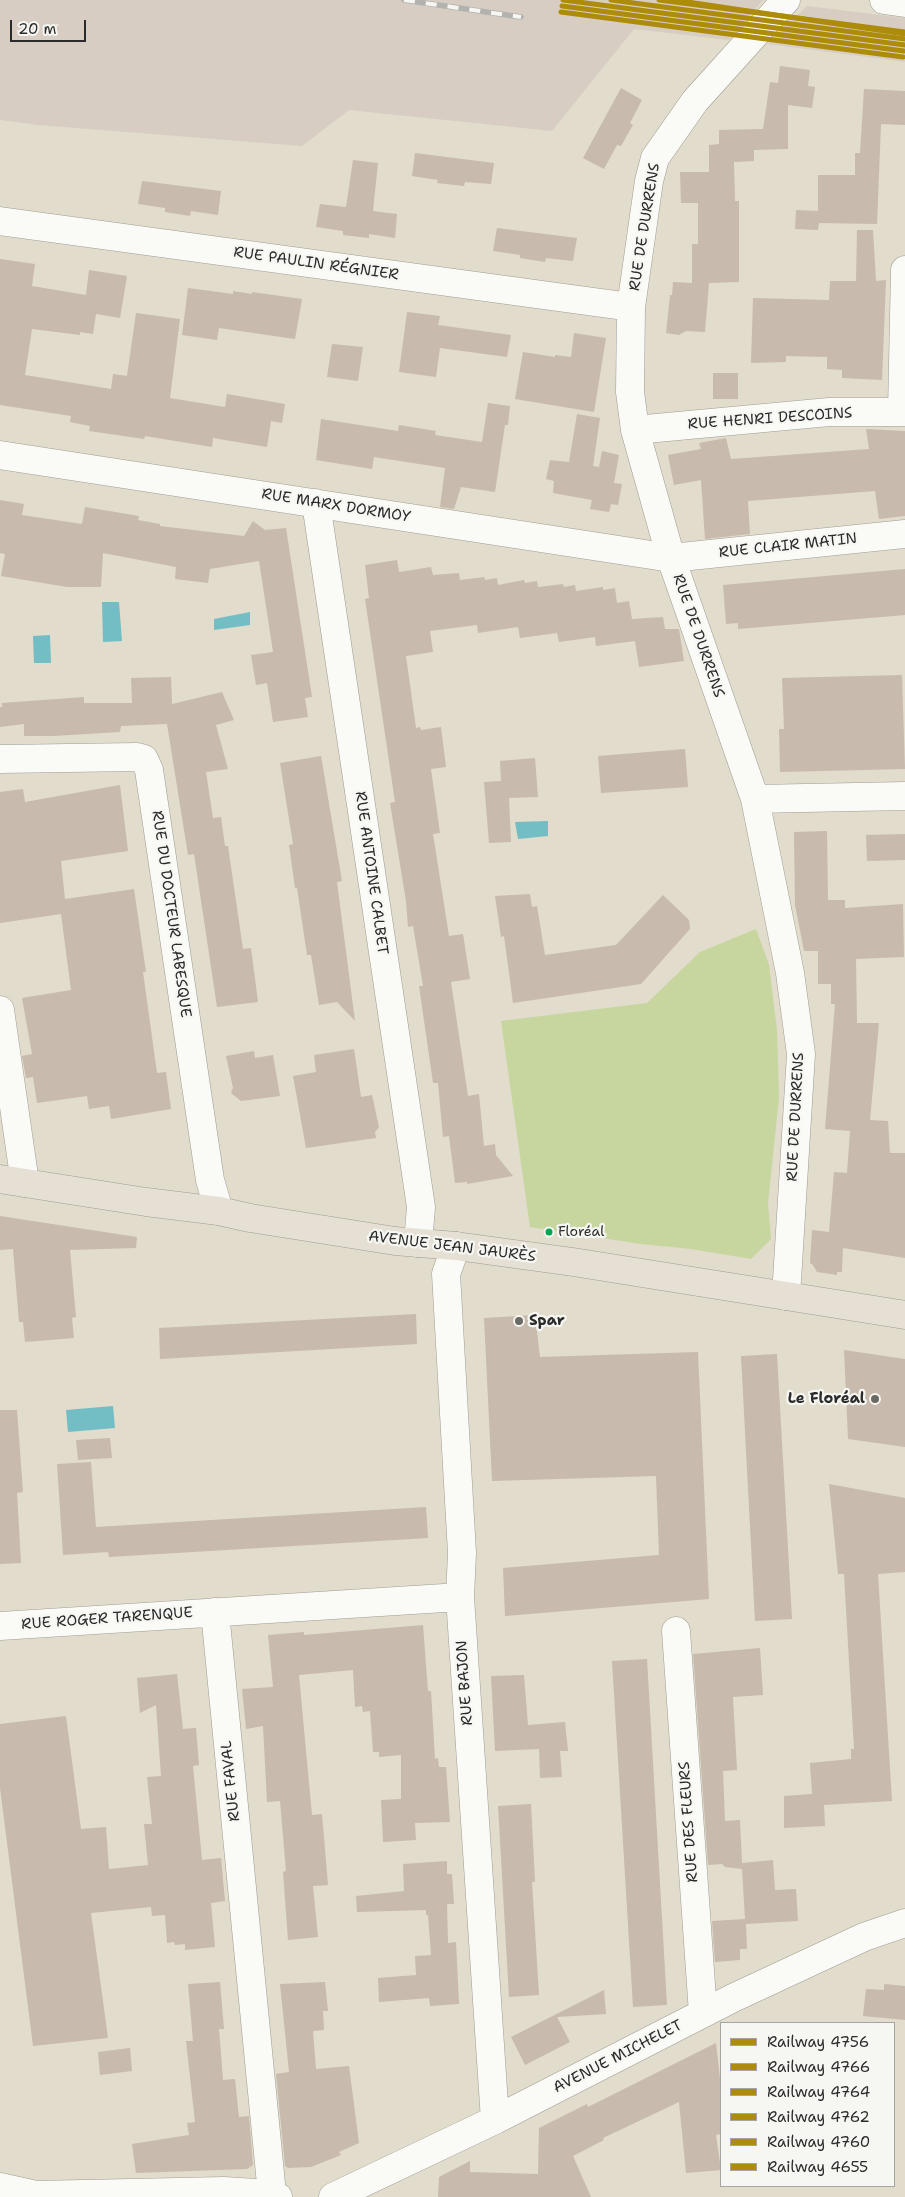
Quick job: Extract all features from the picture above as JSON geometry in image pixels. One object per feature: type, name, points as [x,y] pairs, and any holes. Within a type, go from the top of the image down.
[{"type":"main road","name":"AVENUE JEAN JAURÈS","points":[[12,1181],[418,1243],[456,1246],[573,1262],[905,1315]]},
{"type":"street","points":[[884,0],[905,3]]},
{"type":"street","name":"RUE DE DURRENS","points":[[779,7],[695,101],[655,158],[649,181],[631,307],[630,392],[635,430],[671,558],[755,798],[790,973],[801,1054],[786,1296]]},
{"type":"street","name":"RUE PAULIN RÉGNIER","points":[[0,220],[631,307]]},
{"type":"street","points":[[903,411],[905,270]]},
{"type":"street","name":"RUE HENRI DESCOINS","points":[[635,430],[829,412],[903,411]]},
{"type":"street","name":"RUE MARX DORMOY","points":[[0,455],[671,558]]},
{"type":"street","name":"RUE ANTOINE CALBET","points":[[316,503],[421,1207],[418,1243]]},
{"type":"street","name":"RUE CLAIR MATIN","points":[[671,558],[905,534]]},
{"type":"street","name":"RUE DU DOCTEUR LABESQUE","points":[[0,759],[137,757],[144,759],[149,770],[210,1180],[218,1211]]},
{"type":"street","points":[[755,798],[905,796]]},
{"type":"street","points":[[0,1010],[12,1181]]},
{"type":"street","name":"RUE BAJON","points":[[456,1246],[446,1274],[462,1553],[460,1598],[495,2120]]},
{"type":"street","points":[[215,1612],[460,1598]]},
{"type":"street","name":"RUE ROGER TARENQUE","points":[[0,1626],[215,1612]]},
{"type":"street","name":"RUE FAVAL","points":[[215,1612],[275,2195]]},
{"type":"street","name":"RUE DES FLEURS","points":[[676,1631],[703,2013]]},
{"type":"street","name":"AVENUE MICHELET","points":[[333,2197],[495,2120],[703,2013],[864,1937],[905,1923]]},
{"type":"street","points":[[0,2187],[36,2195],[224,2191],[275,2195]]},
{"type":"shaded area","points":[[0,0],[763,0],[729,40],[634,29],[552,131],[349,110],[302,146],[39,125],[0,120]]},
{"type":"shaded area","points":[[807,6],[905,18],[905,62],[768,44]]},
{"type":"green space","points":[[756,929],[769,965],[777,1030],[779,1098],[768,1203],[771,1239],[751,1259],[530,1227],[501,1021],[647,1003],[700,952]]},
{"type":"water","points":[[102,602],[119,602],[122,641],[103,642]]},
{"type":"water","points":[[250,612],[250,625],[214,630],[214,619]]},
{"type":"water","points":[[50,635],[51,663],[34,663],[33,636]]},
{"type":"water","points":[[548,821],[548,836],[518,839],[515,822]]},
{"type":"water","points":[[113,1406],[115,1428],[68,1432],[66,1410]]},
{"type":"building","points":[[780,66],[810,70],[808,86],[815,87],[812,108],[788,105],[788,149],[754,150],[754,161],[734,162],[735,201],[739,201],[739,282],[707,283],[709,283],[705,332],[686,331],[679,335],[666,333],[673,282],[692,283],[692,244],[698,244],[698,203],[681,203],[680,172],[709,172],[709,145],[719,144],[719,130],[763,129],[770,82],[778,83]]},
{"type":"building","points":[[621,88],[642,100],[630,123],[633,125],[621,146],[617,145],[604,169],[583,158]]},
{"type":"building","points":[[864,89],[905,91],[905,125],[881,124],[877,224],[819,223],[818,230],[795,229],[796,210],[818,211],[818,175],[855,175],[855,153],[860,153]]},
{"type":"building","points":[[415,153],[494,163],[491,184],[465,182],[464,186],[437,183],[438,180],[412,176]]},
{"type":"building","points":[[353,160],[378,163],[373,211],[397,214],[395,238],[369,234],[369,238],[343,235],[343,231],[316,227],[320,204],[346,207]]},
{"type":"building","points":[[142,181],[221,191],[218,215],[191,211],[190,216],[165,212],[165,208],[138,204]]},
{"type":"building","points":[[497,228],[577,238],[573,261],[546,258],[545,262],[520,258],[520,255],[493,251]]},
{"type":"building","points":[[857,230],[873,230],[876,281],[886,280],[882,380],[842,378],[842,370],[827,369],[827,357],[786,356],[786,362],[751,363],[753,298],[829,300],[830,281],[856,281]]},
{"type":"building","points":[[0,259],[35,264],[32,286],[86,295],[89,270],[127,276],[120,318],[96,314],[93,334],[80,332],[80,335],[32,329],[25,375],[111,389],[113,374],[127,376],[136,313],[180,319],[170,398],[225,407],[227,394],[285,404],[282,423],[271,421],[267,447],[213,438],[212,447],[145,436],[144,439],[89,431],[90,426],[70,422],[71,416],[0,405]]},
{"type":"building","points":[[188,288],[233,294],[233,291],[252,294],[252,292],[302,299],[295,339],[219,328],[217,340],[182,335]]},
{"type":"building","points":[[407,312],[440,316],[438,325],[511,335],[507,357],[440,348],[436,377],[399,372]]},
{"type":"building","points":[[574,333],[606,338],[594,412],[515,399],[523,352],[555,357],[555,355],[571,357]]},
{"type":"building","points":[[332,344],[363,347],[358,381],[327,377]]},
{"type":"building","points":[[713,373],[738,373],[738,399],[713,399]]},
{"type":"building","points":[[488,403],[510,406],[508,425],[505,425],[495,492],[461,487],[454,509],[440,507],[445,468],[374,457],[372,469],[316,460],[321,419],[398,431],[399,425],[436,431],[435,435],[482,442]]},
{"type":"building","points":[[577,414],[600,418],[593,466],[599,467],[602,451],[619,455],[614,483],[622,484],[618,505],[611,504],[609,512],[590,509],[592,500],[553,493],[554,481],[546,479],[550,460],[569,462]]},
{"type":"building","points":[[866,429],[905,431],[905,516],[879,519],[875,491],[748,501],[750,534],[705,539],[701,480],[674,485],[668,455],[701,449],[699,443],[726,438],[731,459],[869,449]]},
{"type":"building","points":[[0,500],[24,504],[22,515],[82,524],[85,507],[139,516],[138,520],[160,524],[160,526],[244,536],[253,521],[265,530],[286,528],[312,697],[305,698],[308,717],[273,722],[267,683],[256,685],[251,655],[273,652],[259,561],[210,569],[208,583],[175,579],[176,567],[103,553],[101,587],[67,587],[1,576],[5,554],[0,553]]},
{"type":"building","points":[[397,560],[399,572],[431,567],[433,575],[459,573],[460,580],[484,577],[485,580],[497,578],[498,585],[524,580],[525,583],[537,581],[538,587],[563,584],[564,587],[575,585],[576,591],[603,587],[603,590],[615,588],[617,603],[629,601],[632,619],[663,617],[665,629],[679,629],[684,661],[639,667],[635,641],[596,646],[595,637],[559,642],[557,633],[520,638],[518,627],[478,633],[477,625],[430,631],[433,652],[406,656],[416,728],[420,727],[421,730],[441,727],[446,767],[431,769],[440,833],[433,834],[449,936],[463,934],[470,979],[451,982],[468,1096],[479,1094],[484,1146],[495,1144],[496,1155],[513,1176],[467,1184],[467,1182],[455,1183],[449,1136],[443,1137],[438,1083],[433,1083],[419,986],[423,986],[413,926],[408,927],[406,901],[390,803],[395,802],[365,599],[369,598],[365,565]]},
{"type":"building","points":[[905,569],[905,615],[738,629],[738,623],[726,624],[723,585]]},
{"type":"building","points":[[902,675],[905,769],[780,772],[779,729],[784,729],[782,678]]},
{"type":"building","points":[[171,677],[172,704],[222,692],[234,720],[216,725],[228,769],[206,772],[213,818],[221,817],[225,846],[228,846],[243,949],[251,948],[258,1002],[217,1007],[194,854],[188,855],[167,724],[121,726],[120,732],[53,736],[24,736],[24,724],[0,727],[0,707],[2,707],[2,703],[84,697],[84,703],[132,703],[131,678]]},
{"type":"building","points":[[685,749],[688,787],[601,793],[598,756]]},
{"type":"building","points":[[321,756],[342,881],[337,882],[355,1021],[337,1002],[319,1005],[311,955],[307,955],[289,845],[293,844],[280,763]]},
{"type":"building","points":[[535,758],[538,797],[509,798],[511,842],[489,843],[484,782],[501,781],[500,761]]},
{"type":"building","points":[[120,785],[128,851],[61,861],[65,899],[134,889],[146,972],[143,972],[157,1073],[166,1072],[171,1109],[111,1119],[109,1106],[89,1109],[87,1096],[37,1103],[33,1077],[26,1078],[22,1056],[32,1054],[22,998],[71,990],[61,914],[0,923],[0,792],[23,789],[25,802]]},
{"type":"building","points":[[827,831],[828,900],[845,900],[845,908],[903,904],[904,957],[856,959],[857,1023],[879,1023],[870,1120],[888,1121],[890,1153],[905,1153],[905,1258],[843,1248],[842,1272],[837,1272],[837,1275],[817,1272],[810,1263],[812,1230],[829,1232],[834,1172],[847,1173],[850,1131],[825,1129],[835,1004],[831,1004],[831,984],[818,984],[818,951],[804,951],[795,905],[794,832]]},
{"type":"building","points":[[905,834],[905,860],[867,861],[866,835]]},
{"type":"building","points":[[530,894],[532,907],[537,906],[545,955],[616,945],[663,895],[689,920],[690,929],[641,984],[513,1003],[504,936],[501,937],[495,896]]},
{"type":"building","points":[[354,1049],[361,1097],[372,1095],[379,1127],[375,1132],[376,1138],[306,1148],[293,1076],[316,1072],[314,1055]]},
{"type":"building","points":[[254,1051],[255,1058],[273,1055],[280,1096],[241,1101],[231,1093],[233,1088],[226,1056]]},
{"type":"building","points":[[0,1216],[137,1237],[136,1248],[70,1250],[76,1317],[72,1318],[74,1338],[25,1342],[23,1322],[19,1322],[13,1249],[0,1250]]},
{"type":"building","points":[[416,1314],[417,1344],[160,1359],[159,1328]]},
{"type":"building","points":[[535,1315],[540,1357],[698,1352],[709,1599],[505,1616],[503,1568],[659,1555],[656,1476],[492,1481],[484,1318]]},
{"type":"building","name":"Le Floréal","points":[[844,1350],[905,1359],[905,1447],[848,1439]]},
{"type":"building","points":[[777,1354],[792,1619],[755,1621],[741,1356]]},
{"type":"building","points":[[0,1410],[17,1410],[23,1492],[17,1493],[21,1563],[0,1564]]},
{"type":"building","points":[[110,1438],[112,1458],[78,1460],[76,1440]]},
{"type":"building","points":[[91,1462],[96,1527],[426,1507],[428,1538],[109,1557],[108,1552],[63,1555],[57,1464]]},
{"type":"building","points":[[829,1484],[905,1498],[905,1572],[878,1574],[892,1801],[824,1805],[825,1826],[784,1828],[784,1796],[812,1794],[810,1763],[851,1759],[851,1749],[854,1749],[844,1574],[838,1574]]},
{"type":"building","points":[[423,1625],[428,1691],[431,1691],[435,1759],[438,1758],[439,1767],[446,1767],[450,1822],[415,1823],[416,1840],[383,1842],[381,1800],[401,1799],[401,1755],[379,1757],[379,1752],[373,1752],[370,1711],[363,1712],[362,1706],[355,1707],[353,1670],[299,1675],[312,1815],[322,1814],[328,1885],[313,1886],[318,1937],[288,1940],[283,1872],[286,1871],[280,1801],[267,1802],[263,1726],[246,1729],[242,1689],[273,1687],[268,1635],[304,1632],[304,1635]]},
{"type":"building","points":[[760,1648],[763,1695],[733,1697],[737,1770],[723,1771],[725,1821],[740,1820],[742,1863],[773,1860],[775,1890],[796,1889],[798,1921],[746,1924],[747,1949],[740,1949],[740,1960],[715,1962],[712,1921],[745,1919],[742,1869],[725,1867],[722,1864],[708,1865],[693,1654]]},
{"type":"building","points":[[647,1659],[667,2005],[633,2007],[612,1661]]},
{"type":"building","points":[[177,1674],[183,1729],[196,1728],[199,1765],[193,1766],[202,1860],[221,1858],[225,1901],[211,1903],[215,1947],[185,1950],[185,1944],[175,1945],[174,1942],[167,1943],[165,1915],[152,1916],[151,1907],[91,1913],[108,2038],[33,2046],[0,1788],[0,1724],[66,1716],[81,1829],[106,1827],[109,1869],[148,1865],[144,1824],[152,1824],[147,1777],[161,1776],[156,1705],[140,1713],[137,1678]]},
{"type":"building","points":[[524,1675],[528,1725],[565,1722],[568,1751],[560,1751],[562,1777],[540,1778],[539,1749],[495,1751],[491,1676]]},
{"type":"building","points":[[531,1804],[535,1882],[532,1882],[539,1995],[509,1997],[498,1806]]},
{"type":"building","points":[[447,1861],[447,1874],[452,1874],[454,1904],[447,1904],[448,1943],[456,1942],[459,2004],[430,2006],[429,1998],[379,2002],[378,1978],[416,1975],[415,1956],[431,1955],[428,1915],[426,1915],[426,1910],[357,1912],[356,1896],[404,1891],[403,1864]]},
{"type":"building","points":[[220,1982],[224,2029],[219,2029],[223,2080],[235,2079],[239,2117],[249,2116],[253,2165],[247,2169],[136,2173],[132,2144],[189,2135],[187,2123],[195,2122],[186,2041],[193,2041],[188,1984]]},
{"type":"building","points":[[325,1982],[328,2011],[323,2011],[324,2030],[313,2031],[316,2069],[349,2066],[359,2143],[339,2152],[341,2155],[311,2167],[288,2168],[285,2166],[276,2074],[289,2072],[280,1984]]},
{"type":"building","points":[[884,1984],[905,1986],[905,2020],[863,2016],[866,1989],[884,1990]]},
{"type":"building","points":[[604,1990],[606,2014],[557,2017],[570,2042],[525,2065],[511,2037]]},
{"type":"building","points":[[716,2043],[720,2079],[720,2134],[716,2135],[720,2170],[686,2173],[679,2102],[603,2138],[604,2140],[573,2156],[591,2197],[438,2197],[439,2177],[470,2161],[470,2172],[538,2174],[539,2128],[587,2104],[588,2107]]},
{"type":"building","points":[[130,2048],[132,2071],[100,2075],[98,2052]]},
{"type":"railway","points":[[404,0],[521,17]]},
{"type":"rail line","name":"4756","points":[[563,0],[905,45]]},
{"type":"rail line","name":"4764","points":[[611,0],[905,39]]},
{"type":"rail line","name":"4760","points":[[659,0],[905,32]]},
{"type":"rail line","name":"4655","points":[[674,0],[905,34]]},
{"type":"rail line","name":"4766","points":[[562,6],[904,51]]},
{"type":"rail line","name":"4762","points":[[561,12],[903,57]]},
{"type":"place","name":"Floréal","points":[[549,1232]]},
{"type":"place","name":"Spar","points":[[519,1321]]},
{"type":"place","name":"Le Floréal","points":[[875,1399]]}]
